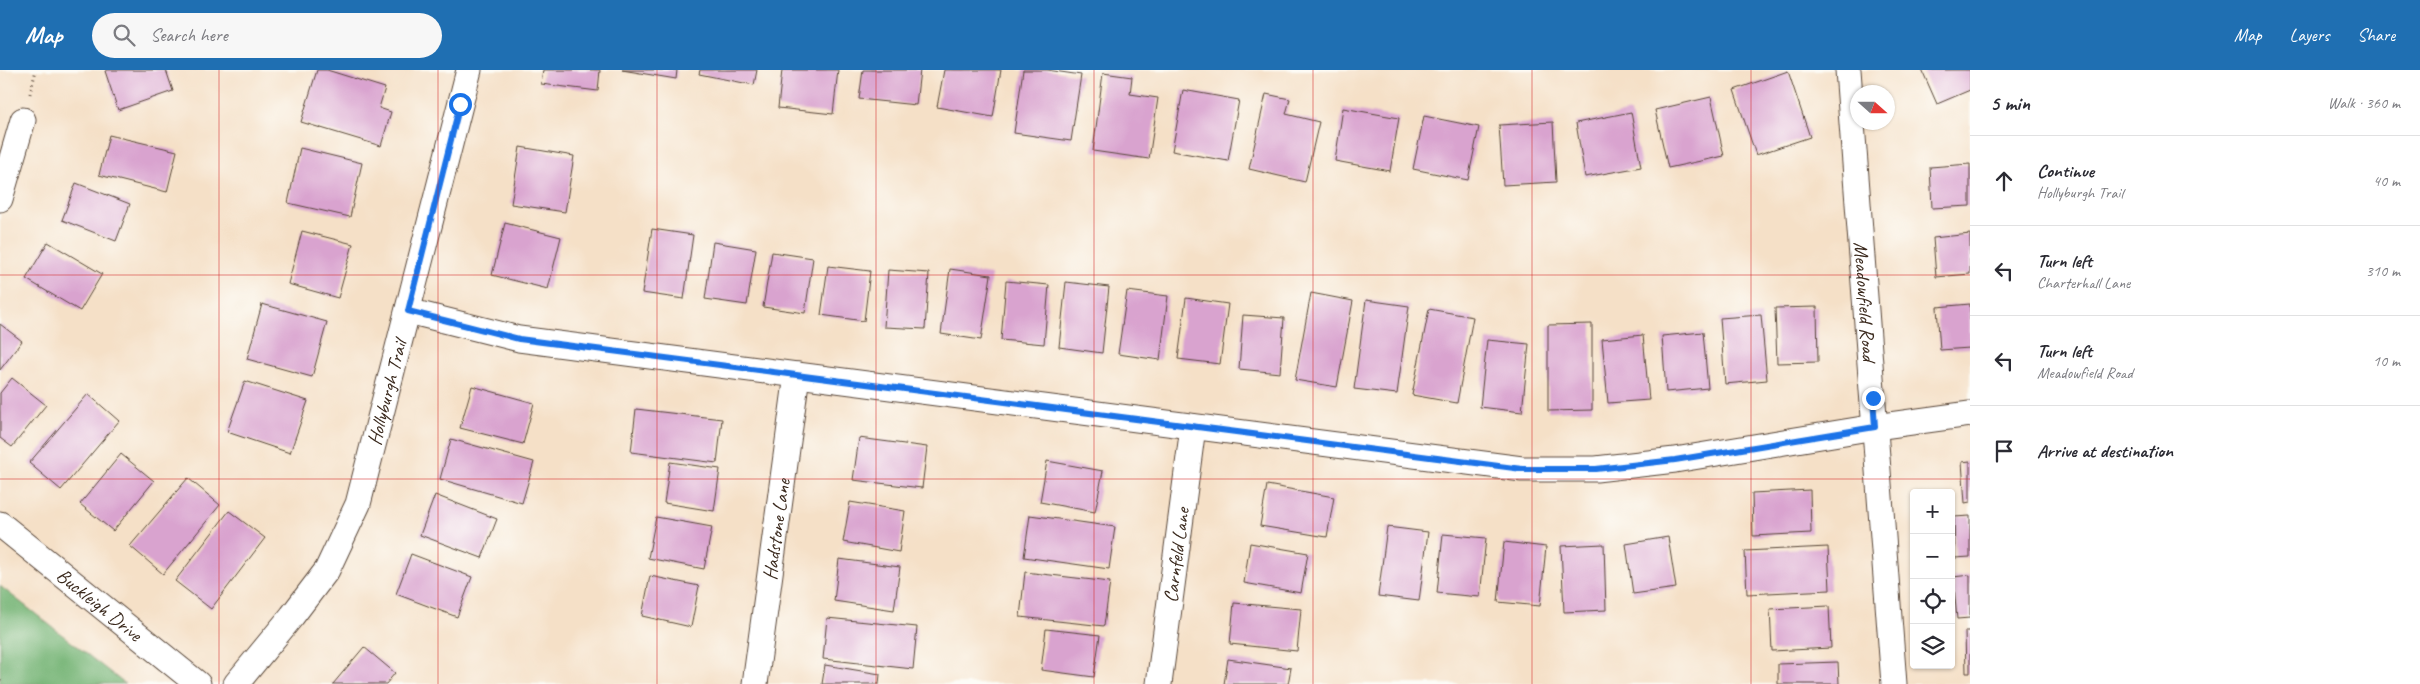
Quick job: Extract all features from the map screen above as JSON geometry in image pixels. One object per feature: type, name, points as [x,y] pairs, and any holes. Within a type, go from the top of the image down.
[{"type":"street","name":"Hollyburgh Trail","points":[[236,684],[327,570],[358,504],[469,70]]},
{"type":"street","name":"Meadowfield Road","points":[[1848,70],[1894,684]]},
{"type":"street","points":[[0,199],[23,120]]},
{"type":"street","points":[[408,311],[519,339],[1522,469],[1596,469],[1675,460],[1875,427],[1970,414]]},
{"type":"street","name":"Hadstone Lane","points":[[755,684],[797,375]]},
{"type":"street","name":"Carnfeld Lane","points":[[1160,684],[1193,426]]},
{"type":"street","name":"Buckleigh Drive","points":[[0,524],[198,684]]},
{"type":"green space","points":[[0,586],[125,684],[0,684]]},
{"type":"building","points":[[166,70],[173,91],[118,110],[105,71]]},
{"type":"building","points":[[317,70],[327,70],[385,88],[379,108],[391,112],[381,146],[301,122]]},
{"type":"building","points":[[543,70],[600,70],[598,91],[541,84]]},
{"type":"building","points":[[622,70],[677,70],[676,79]]},
{"type":"building","points":[[700,70],[757,70],[754,85],[699,74]]},
{"type":"building","points":[[782,70],[838,70],[833,114],[778,108]]},
{"type":"building","points":[[863,70],[920,70],[916,105],[859,99]]},
{"type":"building","points":[[944,70],[1001,70],[993,117],[937,107]]},
{"type":"building","points":[[1023,70],[1047,70],[1081,75],[1071,141],[1014,133]]},
{"type":"building","points":[[1922,70],[1970,70],[1970,90],[1937,104]]},
{"type":"building","points":[[1788,71],[1810,137],[1756,155],[1734,90]]},
{"type":"building","points":[[1103,73],[1132,77],[1130,94],[1158,98],[1149,159],[1093,151]]},
{"type":"building","points":[[1183,90],[1239,100],[1228,161],[1172,151]]},
{"type":"building","points":[[1266,94],[1290,99],[1286,114],[1319,122],[1305,182],[1249,169]]},
{"type":"building","points":[[1711,97],[1724,156],[1668,168],[1655,110]]},
{"type":"building","points":[[1343,108],[1399,118],[1390,171],[1335,161]]},
{"type":"building","points":[[1631,112],[1641,167],[1585,177],[1576,123]]},
{"type":"building","points":[[1424,116],[1479,127],[1468,180],[1413,169]]},
{"type":"building","points":[[1553,122],[1556,182],[1503,185],[1499,125]]},
{"type":"building","points":[[109,135],[177,151],[167,192],[99,175]]},
{"type":"building","points":[[520,147],[574,156],[565,212],[511,204]]},
{"type":"building","points":[[300,148],[362,163],[350,217],[288,203]]},
{"type":"building","points":[[1970,164],[1970,206],[1932,208],[1930,167]]},
{"type":"building","points":[[76,183],[130,204],[116,241],[62,220]]},
{"type":"building","points":[[505,223],[561,237],[548,289],[492,275]]},
{"type":"building","points":[[652,229],[693,235],[684,299],[642,293]]},
{"type":"building","points":[[302,231],[353,244],[338,298],[288,284]]},
{"type":"building","points":[[1970,234],[1970,274],[1936,277],[1933,238]]},
{"type":"building","points":[[48,242],[102,274],[80,311],[26,279]]},
{"type":"building","points":[[713,242],[756,249],[747,305],[705,299]]},
{"type":"building","points":[[772,252],[813,258],[805,313],[763,307]]},
{"type":"building","points":[[828,266],[870,271],[864,321],[821,315]]},
{"type":"building","points":[[950,269],[991,275],[981,340],[941,334]]},
{"type":"building","points":[[888,270],[929,273],[925,329],[884,327]]},
{"type":"building","points":[[1006,281],[1049,285],[1044,344],[1001,340]]},
{"type":"building","points":[[1066,282],[1109,287],[1102,353],[1059,347]]},
{"type":"building","points":[[1127,291],[1168,296],[1160,360],[1118,354]]},
{"type":"building","points":[[1311,293],[1353,301],[1337,387],[1295,380]]},
{"type":"building","points":[[1186,298],[1228,304],[1220,364],[1178,359]]},
{"type":"building","points":[[1366,300],[1409,306],[1397,394],[1354,389]]},
{"type":"building","points":[[262,304],[327,322],[312,377],[247,359]]},
{"type":"building","points":[[1970,304],[1970,348],[1940,350],[1937,307]]},
{"type":"building","points":[[1817,307],[1818,362],[1777,363],[1775,308]]},
{"type":"building","points":[[1429,309],[1473,317],[1457,403],[1412,395]]},
{"type":"building","points":[[1243,315],[1284,318],[1280,373],[1239,369]]},
{"type":"building","points":[[1761,315],[1767,380],[1725,384],[1720,318]]},
{"type":"building","points":[[0,324],[22,341],[0,370]]},
{"type":"building","points":[[1592,324],[1592,410],[1548,411],[1548,325]]},
{"type":"building","points":[[1703,332],[1708,388],[1666,392],[1662,336]]},
{"type":"building","points":[[1643,335],[1649,400],[1608,403],[1602,339]]},
{"type":"building","points":[[1487,340],[1529,344],[1522,412],[1480,407]]},
{"type":"building","points":[[12,378],[46,405],[12,447],[0,438],[0,393]]},
{"type":"building","points":[[245,381],[308,401],[290,453],[227,432]]},
{"type":"building","points":[[472,386],[534,403],[523,444],[460,428]]},
{"type":"building","points":[[88,394],[119,421],[61,490],[29,463]]},
{"type":"building","points":[[636,409],[722,419],[717,463],[631,452]]},
{"type":"building","points":[[859,438],[927,447],[922,488],[853,480]]},
{"type":"building","points":[[451,439],[534,462],[522,503],[440,479]]},
{"type":"building","points":[[121,454],[154,481],[113,531],[80,504]]},
{"type":"building","points":[[1047,461],[1103,471],[1095,512],[1040,502]]},
{"type":"building","points":[[1970,461],[1970,502],[1965,503],[1962,462]]},
{"type":"building","points":[[670,462],[720,469],[714,511],[664,503]]},
{"type":"building","points":[[188,478],[220,505],[163,574],[130,546]]},
{"type":"building","points":[[1267,485],[1334,497],[1327,537],[1260,526]]},
{"type":"building","points":[[1810,490],[1811,533],[1753,536],[1752,493]]},
{"type":"building","points":[[435,495],[497,519],[482,558],[420,535]]},
{"type":"building","points":[[850,502],[905,511],[899,552],[843,542]]},
{"type":"building","points":[[229,511],[265,538],[211,609],[175,581]]},
{"type":"building","points":[[1030,515],[1115,527],[1109,569],[1024,557]]},
{"type":"building","points":[[1970,516],[1970,557],[1955,558],[1955,517]]},
{"type":"building","points":[[656,517],[712,527],[704,569],[648,558]]},
{"type":"building","points":[[1387,527],[1428,532],[1419,601],[1378,596]]},
{"type":"building","points":[[1443,534],[1486,538],[1480,597],[1437,593]]},
{"type":"building","points":[[1668,537],[1676,588],[1633,594],[1626,544]]},
{"type":"building","points":[[1504,542],[1546,547],[1540,606],[1498,602]]},
{"type":"building","points":[[1250,543],[1308,553],[1301,593],[1244,583]]},
{"type":"building","points":[[1604,544],[1606,610],[1564,612],[1561,546]]},
{"type":"building","points":[[1828,547],[1830,590],[1747,594],[1745,551]]},
{"type":"building","points":[[411,554],[472,577],[457,617],[396,594]]},
{"type":"building","points":[[839,559],[900,567],[894,610],[834,601]]},
{"type":"building","points":[[1025,572],[1110,582],[1104,626],[1020,617]]},
{"type":"building","points":[[1970,575],[1970,618],[1957,619],[1955,577]]},
{"type":"building","points":[[650,576],[699,586],[691,627],[642,616]]},
{"type":"building","points":[[1234,603],[1301,609],[1297,651],[1230,644]]},
{"type":"building","points":[[1829,606],[1831,648],[1772,651],[1770,609]]},
{"type":"building","points":[[827,618],[917,627],[913,669],[823,659]]},
{"type":"building","points":[[1046,629],[1100,635],[1094,677],[1041,670]]},
{"type":"building","points":[[1965,631],[1970,631],[1970,673],[1966,673]]},
{"type":"building","points":[[364,647],[395,673],[386,684],[333,684]]},
{"type":"building","points":[[1228,659],[1291,668],[1288,684],[1224,684]]},
{"type":"building","points":[[1838,662],[1839,684],[1778,684],[1778,664]]},
{"type":"building","points":[[825,665],[880,674],[879,684],[822,684]]},
{"type":"route","points":[[460,104],[408,311],[519,339],[1522,469],[1596,469],[1675,460],[1875,427],[1873,398]]}]
